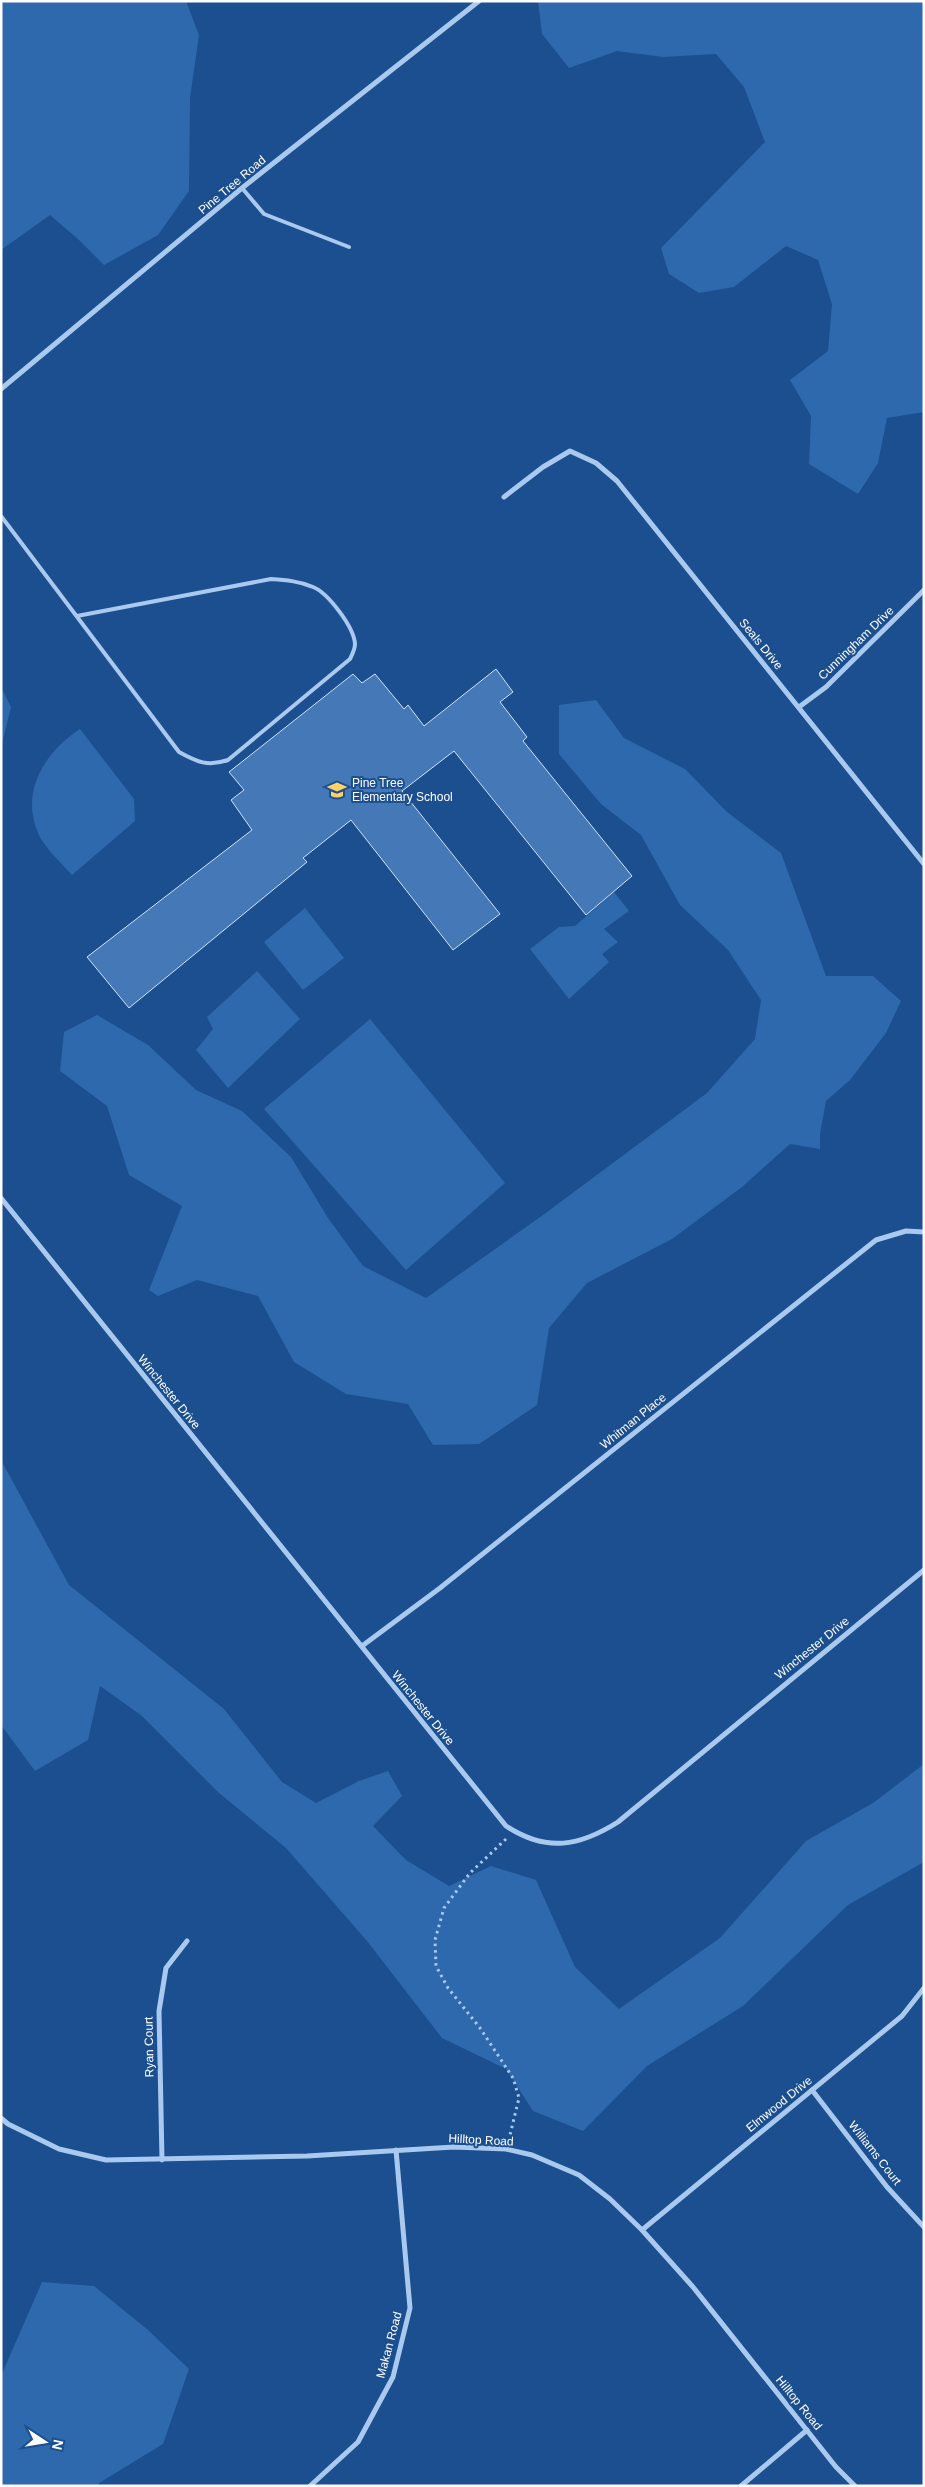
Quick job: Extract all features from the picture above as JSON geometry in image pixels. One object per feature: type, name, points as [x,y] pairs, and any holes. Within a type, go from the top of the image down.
[{"type":"street","name":"Pine Tree Road","points":[[1,389],[242,188],[479,1]]},
{"type":"street","name":"Seals Drive","points":[[504,497],[543,467],[570,451],[596,463],[617,481],[924,864]]},
{"type":"street","name":"Cunningham Drive","points":[[799,707],[826,687],[924,590]]},
{"type":"street","name":"Winchester Drive","points":[[1,1198],[506,1826],[521,1836],[544,1843],[580,1842],[597,1835],[618,1822],[924,1570]]},
{"type":"street","name":"Whitman Place","points":[[362,1646],[440,1588],[876,1240],[906,1231],[924,1232]]},
{"type":"street","name":"Ryan Court","points":[[162,2160],[158,2011],[166,1968],[187,1941]]},
{"type":"street","name":"Elmwood Drive","points":[[642,2230],[902,2016],[924,1988]]},
{"type":"street","name":"Williams Court","points":[[812,2090],[888,2187],[924,2227]]},
{"type":"street","name":"Hilltop Road","points":[[1,2118],[8,2124],[59,2149],[106,2160],[307,2156],[454,2147],[506,2149],[532,2155],[579,2175],[610,2199],[642,2230],[693,2287],[807,2430],[855,2486]]},
{"type":"street","name":"Makan Road","points":[[310,2486],[358,2442],[393,2377],[410,2308],[396,2150]]},
{"type":"street","points":[[741,2486],[807,2430]]},
{"type":"lane","points":[[242,188],[264,214],[349,247]]},
{"type":"lane","points":[[1,516],[180,752],[199,763],[216,765],[228,760],[350,659],[355,645],[351,628],[328,598],[314,587],[290,580],[271,579],[77,616]]},
{"type":"path","points":[[506,2149],[519,2098],[513,2078],[480,2028],[448,1988],[436,1966],[435,1940],[444,1908],[470,1873],[514,1831]]},
{"type":"shaded area","points":[[1,1],[186,1],[199,35],[190,98],[189,191],[158,235],[104,265],[50,215],[1,250]]},
{"type":"shaded area","points":[[538,1],[924,1],[924,412],[887,418],[878,463],[858,494],[809,464],[811,416],[790,380],[828,351],[832,304],[818,260],[786,246],[734,287],[699,293],[669,274],[661,248],[765,142],[744,87],[716,54],[663,57],[617,51],[569,68],[542,34]]},
{"type":"shaded area","points":[[1,687],[11,707],[1,748]]},
{"type":"shaded area","points":[[596,700],[624,738],[685,769],[727,812],[781,853],[826,976],[873,976],[901,1001],[886,1033],[850,1080],[826,1101],[820,1134],[820,1149],[790,1144],[742,1187],[672,1239],[587,1283],[549,1328],[537,1405],[479,1444],[433,1445],[408,1404],[346,1394],[294,1362],[258,1296],[197,1280],[158,1296],[149,1290],[182,1206],[129,1175],[107,1106],[60,1071],[64,1032],[97,1015],[148,1045],[196,1090],[242,1111],[291,1157],[328,1218],[363,1266],[426,1298],[543,1215],[707,1093],[755,1039],[761,1000],[728,950],[680,905],[641,835],[601,804],[559,754],[559,705]]},
{"type":"shaded area","points":[[80,729],[134,799],[135,821],[72,875],[40,838],[33,817],[32,802],[39,774],[47,761],[67,738]]},
{"type":"shaded area","points":[[614,892],[629,911],[604,929],[618,942],[602,954],[609,962],[569,999],[530,949],[559,927],[575,926]]},
{"type":"shaded area","points":[[305,908],[344,958],[303,990],[264,942]]},
{"type":"shaded area","points":[[257,971],[300,1019],[228,1088],[196,1050],[213,1029],[207,1017]]},
{"type":"shaded area","points":[[370,1019],[505,1183],[406,1270],[264,1109]]},
{"type":"shaded area","points":[[1,1460],[69,1585],[224,1709],[282,1782],[316,1803],[359,1781],[388,1771],[402,1796],[373,1826],[406,1860],[449,1886],[491,1866],[536,1880],[575,1967],[619,2009],[720,1938],[806,1841],[873,1803],[924,1764],[924,1862],[848,1905],[743,2006],[647,2066],[583,2131],[533,2111],[506,2069],[442,2038],[367,1941],[286,1848],[219,1793],[142,1716],[100,1686],[88,1740],[35,1771],[1,1725]]},
{"type":"shaded area","points":[[42,2282],[94,2286],[148,2330],[189,2369],[163,2444],[99,2483],[98,2486],[1,2486],[1,2376]]},
{"type":"building","points":[[496,669],[513,692],[500,702],[527,737],[523,741],[632,876],[586,915],[454,751],[402,791],[500,914],[453,950],[351,820],[303,858],[307,862],[129,1008],[87,957],[252,830],[231,800],[244,790],[229,772],[353,674],[362,683],[375,674],[404,709],[408,705],[424,726]]},
{"type":"place","name":"Pine Tree Elementary School","points":[[337,790]]}]
